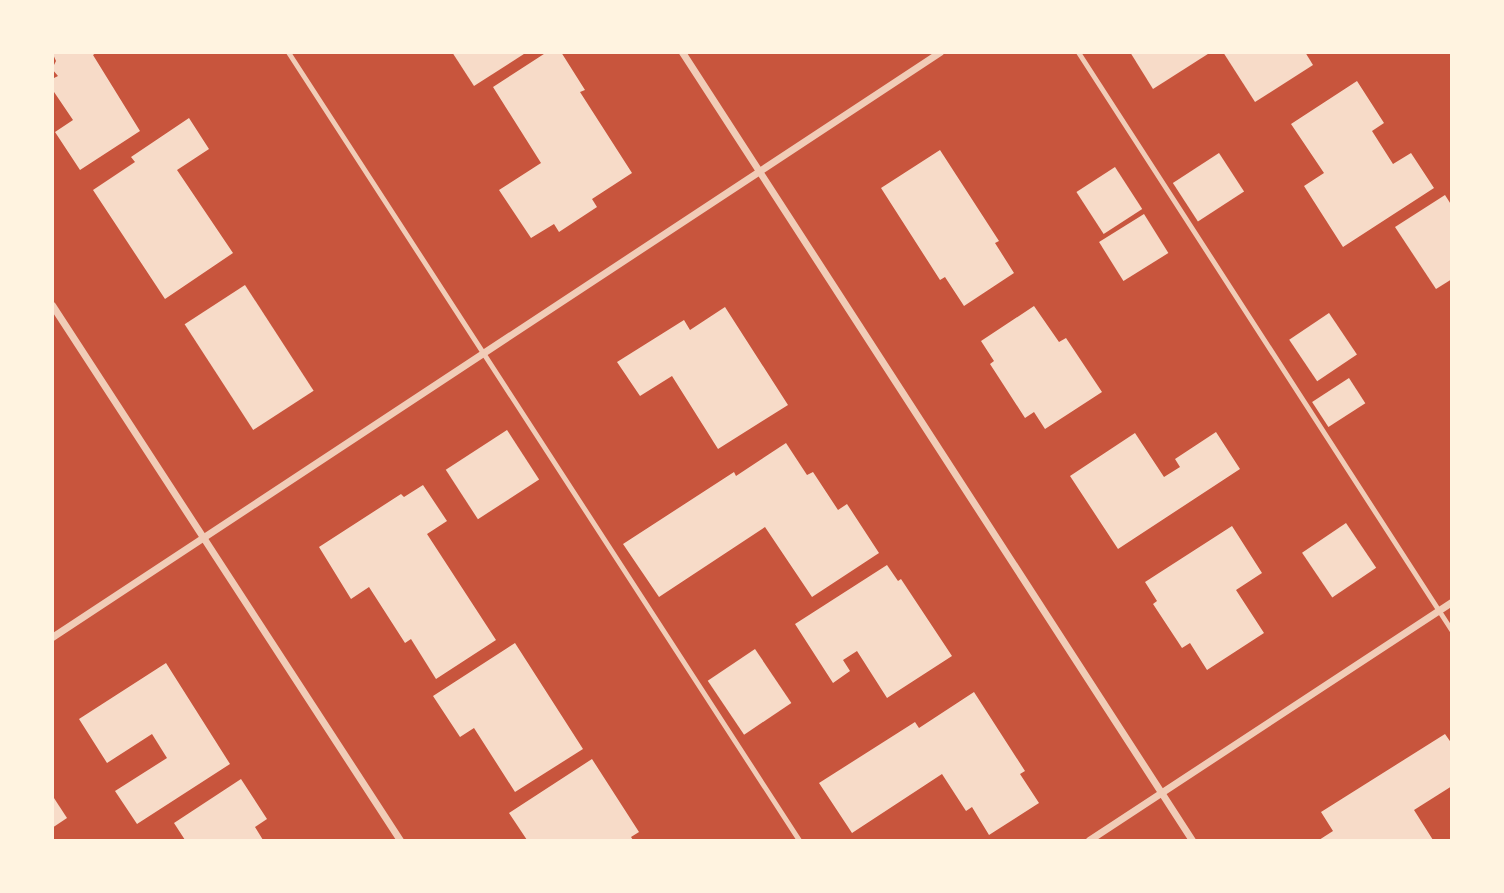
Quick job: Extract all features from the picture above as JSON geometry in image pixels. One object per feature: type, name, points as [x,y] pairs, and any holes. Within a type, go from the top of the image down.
[{"type":"street","points":[[682,52],[1192,841]]},
{"type":"street","points":[[52,637],[940,52]]},
{"type":"street","points":[[52,304],[400,841]]},
{"type":"street","points":[[1089,841],[1451,602]]},
{"type":"lane","points":[[288,52],[481,354],[799,841]]},
{"type":"lane","points":[[1078,52],[1451,631]]},
{"type":"building","points":[[52,52],[97,52],[93,55],[140,131],[80,170],[55,132],[73,120],[52,89],[52,79],[58,76],[52,69],[56,61]]},
{"type":"building","points":[[452,52],[527,52],[474,86]]},
{"type":"building","points":[[547,52],[561,52],[585,90],[580,92],[632,173],[592,199],[597,207],[559,232],[554,224],[531,238],[499,190],[541,163],[493,87]]},
{"type":"building","points":[[1130,52],[1211,52],[1153,89]]},
{"type":"building","points":[[1223,52],[1305,52],[1313,65],[1255,102]]},
{"type":"building","points":[[1357,81],[1384,123],[1372,131],[1393,164],[1411,153],[1434,188],[1343,247],[1304,186],[1324,173],[1291,124]]},
{"type":"building","points":[[189,118],[209,149],[177,170],[233,253],[165,299],[93,190],[135,162],[131,157]]},
{"type":"building","points":[[940,150],[999,241],[995,243],[1014,273],[964,306],[945,277],[940,280],[881,188]]},
{"type":"building","points":[[1219,153],[1244,192],[1198,222],[1173,183]]},
{"type":"building","points":[[1115,167],[1142,209],[1104,234],[1076,192]]},
{"type":"building","points":[[1445,195],[1452,206],[1452,279],[1436,289],[1395,227]]},
{"type":"building","points":[[1144,214],[1168,253],[1123,281],[1099,242]]},
{"type":"building","points":[[245,285],[314,391],[253,430],[185,324]]},
{"type":"building","points":[[1034,306],[1059,342],[1066,338],[1102,392],[1045,429],[1034,412],[1025,418],[990,364],[994,361],[981,341]]},
{"type":"building","points":[[725,307],[788,405],[718,449],[672,376],[640,396],[617,362],[684,320],[690,330]]},
{"type":"building","points":[[1329,313],[1357,354],[1317,381],[1289,340]]},
{"type":"building","points":[[1349,378],[1365,403],[1328,427],[1312,402]]},
{"type":"building","points":[[507,430],[539,479],[478,519],[446,470]]},
{"type":"building","points":[[1216,432],[1240,469],[1118,549],[1070,476],[1135,433],[1164,477],[1180,467],[1175,459]]},
{"type":"building","points":[[786,443],[807,475],[813,472],[838,510],[847,504],[879,553],[812,597],[765,527],[659,597],[623,544],[734,472],[736,476]]},
{"type":"building","points":[[423,485],[447,521],[427,534],[496,640],[436,679],[411,639],[405,643],[369,587],[351,599],[319,547],[401,494],[404,497]]},
{"type":"building","points":[[1346,523],[1376,568],[1332,597],[1302,553]]},
{"type":"building","points":[[1232,526],[1262,573],[1236,590],[1264,633],[1207,670],[1190,643],[1182,648],[1153,604],[1157,601],[1145,582]]},
{"type":"building","points":[[887,565],[898,581],[901,579],[952,656],[887,698],[857,651],[843,660],[850,671],[833,683],[795,624]]},
{"type":"building","points":[[515,643],[583,749],[515,792],[474,728],[460,737],[433,696]]},
{"type":"building","points":[[755,649],[791,703],[744,735],[708,681]]},
{"type":"building","points":[[166,663],[230,764],[137,824],[115,791],[167,758],[152,734],[107,763],[79,719]]},
{"type":"building","points":[[974,692],[1025,771],[1020,774],[1039,803],[989,835],[972,807],[966,811],[942,774],[852,833],[819,783],[915,722],[919,728]]},
{"type":"building","points":[[1445,734],[1452,744],[1452,786],[1414,810],[1433,840],[1319,840],[1333,831],[1321,812]]},
{"type":"building","points":[[592,759],[639,832],[631,837],[633,840],[527,840],[509,813]]},
{"type":"building","points":[[241,779],[267,819],[255,827],[263,840],[185,840],[174,823]]},
{"type":"building","points":[[52,795],[67,818],[52,828]]}]
